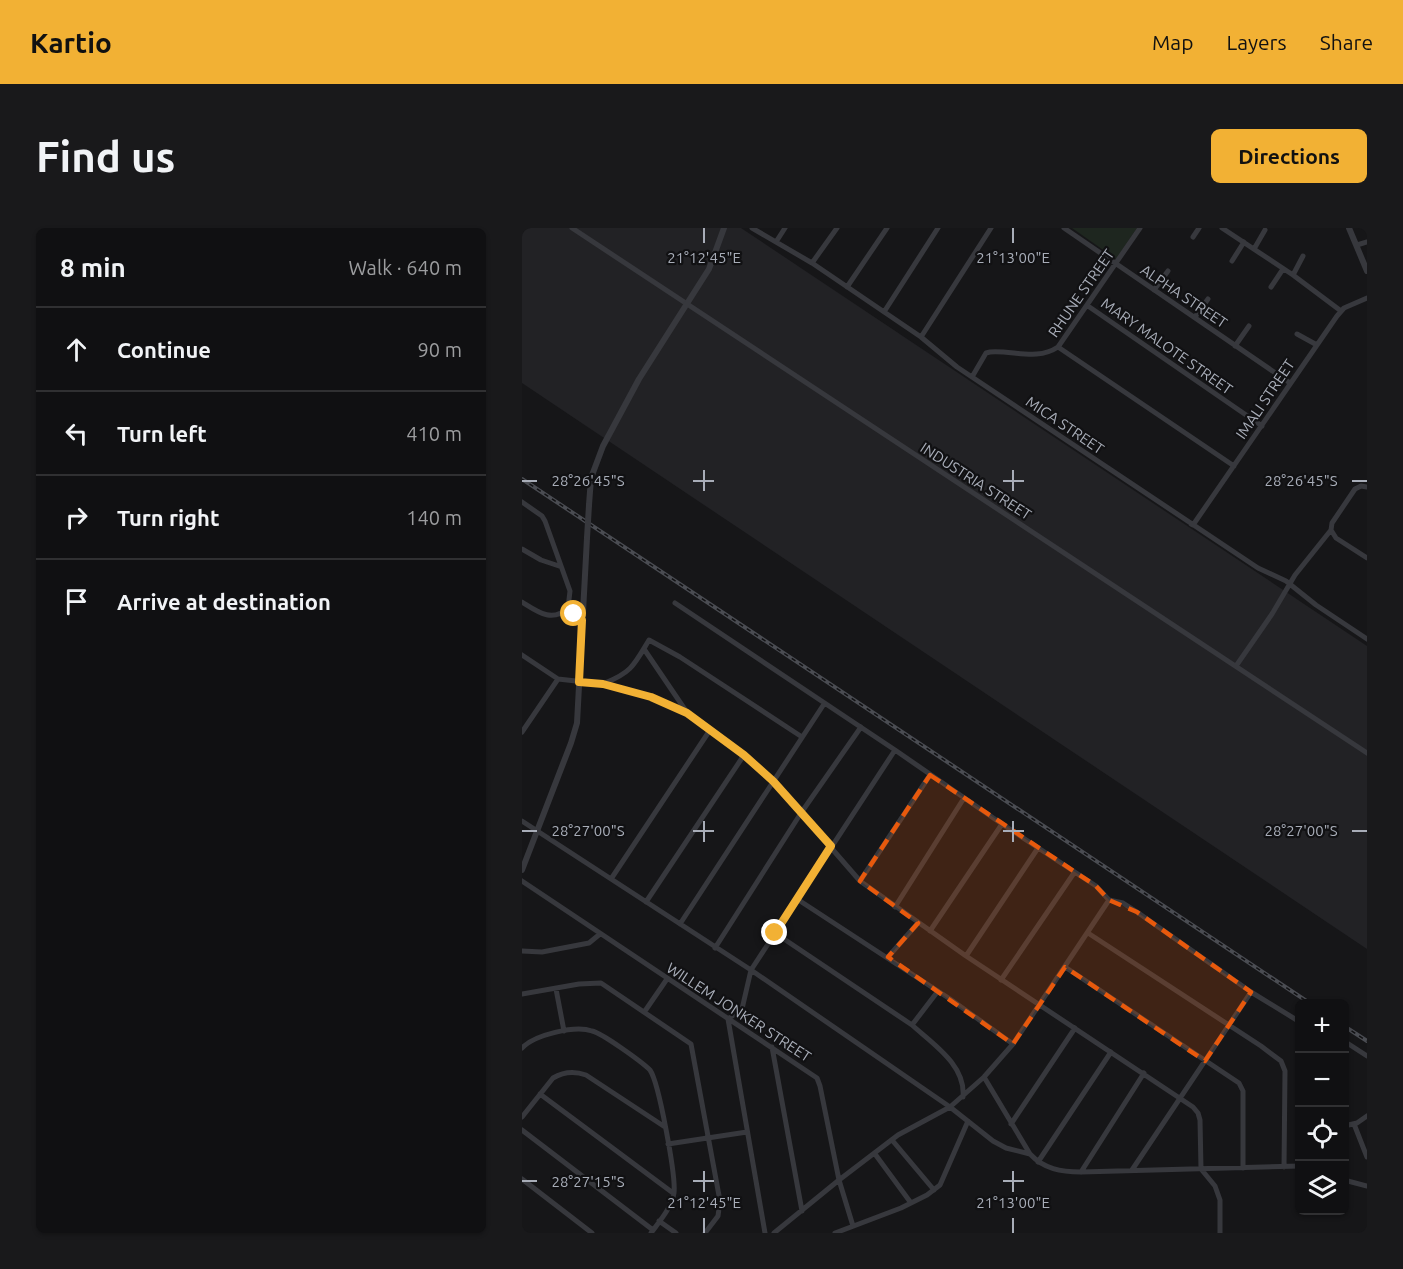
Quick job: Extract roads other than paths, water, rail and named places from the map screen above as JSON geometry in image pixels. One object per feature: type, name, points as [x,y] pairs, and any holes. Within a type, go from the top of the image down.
[{"type":"street","name":"INDUSTRIA STREET","points":[[572,228],[1367,753]]},
{"type":"street","points":[[522,870],[574,733],[591,478],[603,446],[639,379],[709,268],[724,228]]},
{"type":"street","name":"MICA STREET","points":[[752,228],[812,263],[921,338],[940,355],[972,377],[1258,568],[1290,584],[1316,605],[1367,639]]},
{"type":"street","points":[[776,242],[785,228]]},
{"type":"street","points":[[812,263],[837,228]]},
{"type":"street","points":[[847,287],[887,228]]},
{"type":"street","points":[[884,312],[938,228]]},
{"type":"street","points":[[921,338],[990,228]]},
{"type":"street","name":"ALPHA STREET","points":[[1064,228],[1290,383]]},
{"type":"street","name":"RHUNE STREET","points":[[972,377],[986,353],[1044,353],[1058,347],[1140,228]]},
{"type":"street","points":[[1193,237],[1199,228]]},
{"type":"street","points":[[1222,228],[1283,268],[1341,311]]},
{"type":"street","points":[[1349,228],[1367,271]]},
{"type":"street","points":[[1254,249],[1265,230]]},
{"type":"street","points":[[1232,261],[1244,242]]},
{"type":"street","points":[[1357,245],[1367,242]]},
{"type":"street","points":[[1293,275],[1303,256]]},
{"type":"street","points":[[1271,287],[1283,268]]},
{"type":"street","points":[[1154,290],[1168,271]]},
{"type":"street","name":"IMALI STREET","points":[[1193,525],[1341,311],[1367,298]]},
{"type":"street","points":[[1195,317],[1209,299]]},
{"type":"street","name":"MARY MALOTE STREET","points":[[1088,306],[1262,426]]},
{"type":"street","points":[[1235,346],[1249,326]]},
{"type":"street","points":[[1297,334],[1317,345]]},
{"type":"street","points":[[1058,347],[1234,466]]},
{"type":"street","points":[[1236,666],[1299,569],[1331,530],[1332,524],[1356,488],[1367,487]]},
{"type":"street","points":[[522,502],[543,518],[570,591],[568,608],[562,614],[546,616],[522,602]]},
{"type":"street","points":[[1331,530],[1336,538],[1367,558]]},
{"type":"street","points":[[522,549],[559,566]]},
{"type":"street","points":[[675,603],[1074,873],[1096,885],[1109,900],[1123,903],[1251,992],[1295,1020]]},
{"type":"street","points":[[568,608],[582,620]]},
{"type":"street","points":[[603,684],[630,670],[649,640],[802,737]]},
{"type":"street","points":[[644,649],[687,713]]},
{"type":"street","points":[[522,656],[558,679],[603,684],[651,697],[687,713],[744,755],[773,781],[860,881],[1001,980],[1197,1110],[1201,1169],[1215,1186],[1220,1200],[1220,1233]]},
{"type":"street","points":[[522,732],[558,679]]},
{"type":"street","points":[[680,924],[824,704]]},
{"type":"street","points":[[715,948],[801,813],[861,727]]},
{"type":"street","points":[[611,879],[710,730]]},
{"type":"street","points":[[765,1233],[728,1019],[741,1009],[751,970],[895,750]]},
{"type":"street","points":[[646,902],[744,755]]},
{"type":"street","points":[[860,881],[930,775]]},
{"type":"street","points":[[895,906],[964,798]]},
{"type":"street","points":[[522,821],[751,970],[950,1107],[993,1141],[1006,1148],[1030,1154]]},
{"type":"street","points":[[930,931],[1002,824]]},
{"type":"street","points":[[966,956],[1038,848]]},
{"type":"street","points":[[1001,980],[1074,873]]},
{"type":"street","name":"WILLEM JONKER STREET","points":[[522,881],[813,1074],[820,1082],[838,1180],[853,1226]]},
{"type":"street","points":[[797,898],[977,1017],[1013,1044]]},
{"type":"street","points":[[775,1233],[838,1180],[910,1127],[950,1107],[984,1077],[1013,1044],[1109,900]]},
{"type":"street","points":[[888,957],[918,923]]},
{"type":"street","points":[[775,933],[912,1025],[954,1065],[963,1079],[963,1097]]},
{"type":"street","points":[[1088,933],[1267,1050],[1284,1065],[1284,1167]]},
{"type":"street","points":[[522,951],[542,952],[589,943],[600,934]]},
{"type":"street","points":[[1065,967],[1235,1079],[1242,1088],[1243,1168]]},
{"type":"street","points":[[645,1011],[667,979]]},
{"type":"street","points":[[522,994],[602,983],[691,1044],[720,1207],[718,1216],[705,1233]]},
{"type":"street","points":[[556,989],[564,1031]]},
{"type":"street","points":[[912,1025],[938,991]]},
{"type":"street","points":[[1132,1170],[1251,992]]},
{"type":"street","points":[[1011,1124],[1075,1028]]},
{"type":"street","points":[[522,1048],[536,1037],[564,1031],[594,1031],[648,1067],[655,1080],[665,1127],[674,1194],[652,1231],[522,1130]]},
{"type":"street","points":[[1349,1044],[1367,1056]]},
{"type":"street","points":[[772,1047],[802,1211]]},
{"type":"street","points":[[1038,1162],[1111,1052]]},
{"type":"street","points":[[522,1117],[556,1076],[572,1073],[582,1074],[665,1127]]},
{"type":"street","points":[[1081,1172],[1144,1073]]},
{"type":"street","points":[[984,1077],[1030,1154],[1038,1162],[1055,1170],[1081,1172],[1295,1166]]},
{"type":"street","points":[[540,1094],[674,1194]]},
{"type":"street","points":[[1349,1125],[1367,1116]]},
{"type":"street","points":[[835,1233],[911,1203],[940,1185],[968,1121]]},
{"type":"street","points":[[1354,1124],[1367,1157]]},
{"type":"street","points":[[668,1144],[747,1132]]},
{"type":"street","points":[[892,1140],[934,1190]]},
{"type":"street","points":[[875,1154],[911,1203]]},
{"type":"street","points":[[522,1179],[592,1233]]},
{"type":"street","points":[[1349,1181],[1367,1186]]},
{"type":"street","points":[[659,1221],[676,1233]]},
{"type":"railway","points":[[522,479],[1303,999]]},
{"type":"railway","points":[[1349,1029],[1367,1041]]}]
